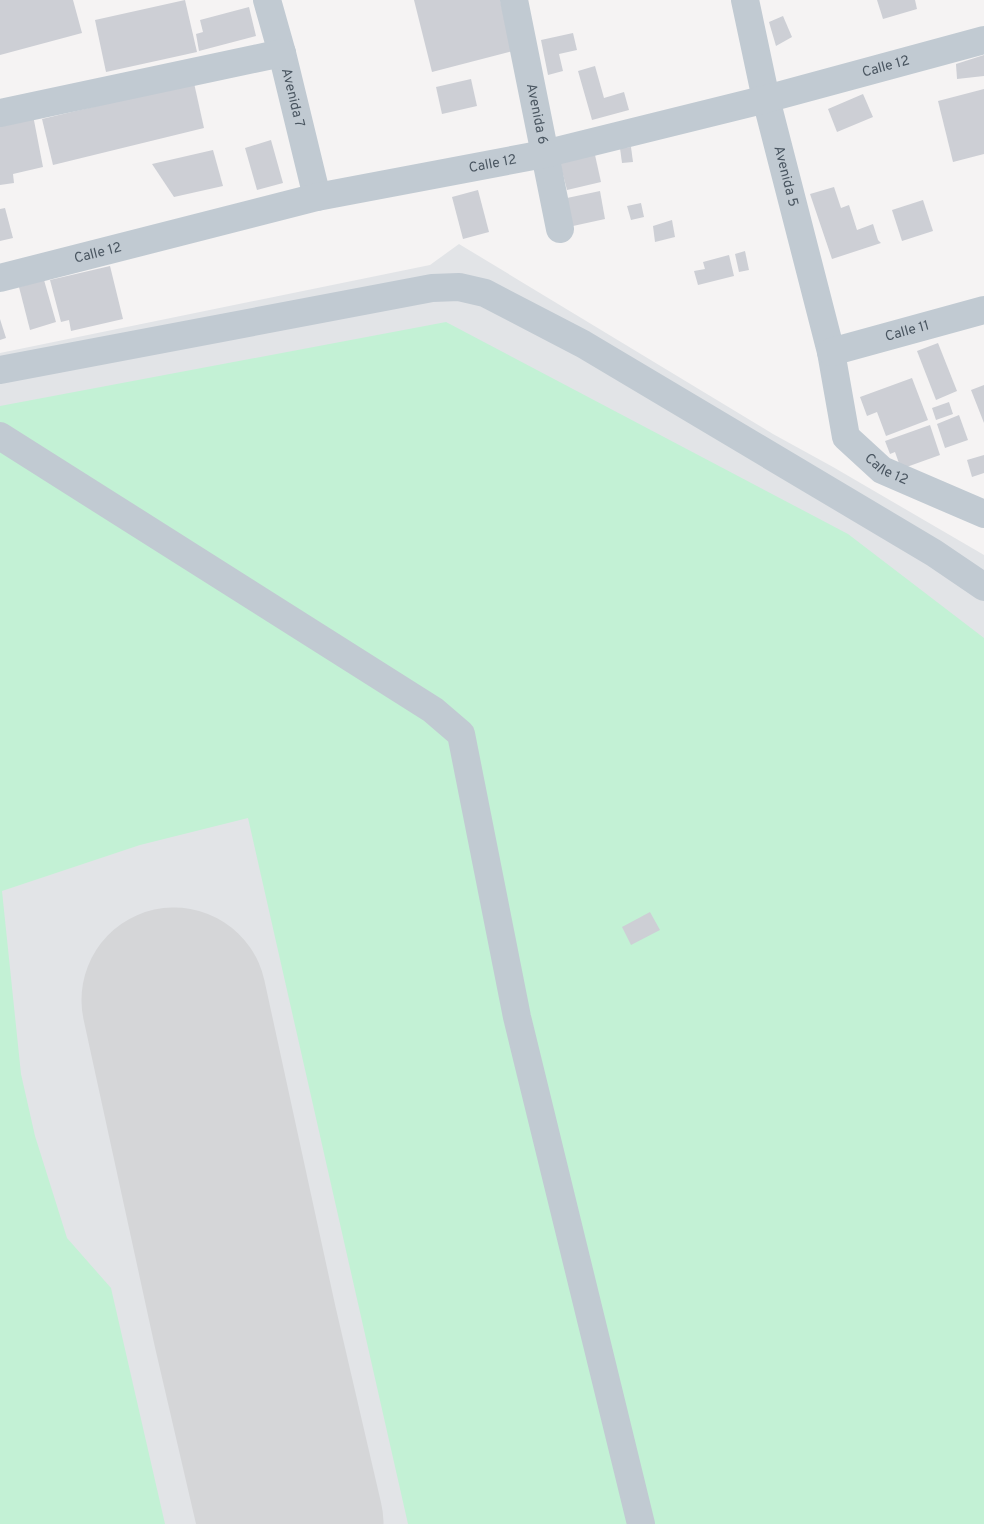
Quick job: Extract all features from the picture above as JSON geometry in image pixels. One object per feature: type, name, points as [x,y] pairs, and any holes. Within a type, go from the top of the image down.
[{"type":"street","name":"Avenida 7","points":[[267,0],[282,53],[317,197]]},
{"type":"street","name":"Avenida 6","points":[[514,0],[560,229]]},
{"type":"street","name":"Avenida 5","points":[[745,0],[766,99],[831,352]]},
{"type":"street","name":"Calle 12","points":[[0,278],[317,197],[544,154],[766,99],[984,40]]},
{"type":"street","points":[[0,113],[282,53]]},
{"type":"street","points":[[0,370],[432,288],[459,287],[485,293],[583,344],[934,553],[984,587]]},
{"type":"street","name":"Calle 11","points":[[831,352],[984,310]]},
{"type":"street","name":"Calle 12","points":[[831,352],[846,437],[882,470],[984,514]]},
{"type":"street","points":[[0,436],[433,710],[461,734],[517,1017],[642,1524]]},
{"type":"shaded area","points":[[459,244],[773,434],[984,555],[984,1524],[0,1524],[0,353],[430,265]]},
{"type":"green space","points":[[446,322],[848,534],[984,638],[984,1524],[408,1524],[248,818],[140,845],[2,891],[21,1074],[35,1136],[67,1238],[111,1288],[165,1524],[0,1524],[0,406]]},
{"type":"building","points":[[0,0],[73,0],[82,33],[0,55]]},
{"type":"building","points":[[185,0],[197,52],[106,72],[95,20]]},
{"type":"building","points":[[414,0],[500,0],[513,51],[432,72]]},
{"type":"building","points":[[877,0],[915,0],[917,9],[883,19]]},
{"type":"building","points":[[249,7],[256,36],[199,51],[196,34],[203,32],[200,20]]},
{"type":"building","points":[[783,16],[792,37],[776,46],[769,22]]},
{"type":"building","points":[[573,33],[577,50],[559,54],[563,71],[548,75],[541,40]]},
{"type":"building","points":[[984,55],[984,76],[957,79],[956,64]]},
{"type":"building","points":[[595,66],[604,98],[624,92],[629,110],[592,120],[578,71]]},
{"type":"building","points":[[471,79],[477,106],[442,114],[436,87]]},
{"type":"building","points":[[194,83],[204,128],[53,165],[42,119]]},
{"type":"building","points":[[984,89],[984,154],[953,162],[938,101]]},
{"type":"building","points":[[863,94],[873,117],[837,132],[828,109]]},
{"type":"building","points":[[32,110],[43,167],[13,174],[14,183],[0,185],[0,116]]},
{"type":"building","points":[[271,140],[283,183],[257,190],[245,148]]},
{"type":"building","points":[[631,147],[633,162],[622,163],[620,148]]},
{"type":"building","points":[[213,150],[223,186],[174,197],[152,164]]},
{"type":"building","points":[[595,155],[601,182],[567,190],[560,163]]},
{"type":"building","points":[[834,187],[841,208],[849,205],[857,230],[873,224],[878,240],[881,243],[832,259],[810,194]]},
{"type":"building","points":[[478,190],[489,232],[463,239],[452,197]]},
{"type":"building","points":[[600,191],[605,219],[573,226],[567,198]]},
{"type":"building","points":[[923,200],[933,231],[902,241],[892,210]]},
{"type":"building","points":[[641,203],[644,217],[631,220],[627,206]]},
{"type":"building","points":[[5,208],[13,238],[0,241],[0,209]]},
{"type":"building","points":[[672,220],[675,237],[655,242],[653,226]]},
{"type":"building","points":[[745,251],[749,270],[739,272],[735,254]]},
{"type":"building","points":[[729,255],[734,276],[698,285],[694,271],[705,269],[703,262]]},
{"type":"building","points":[[110,266],[123,319],[71,331],[69,320],[61,322],[50,280]]},
{"type":"building","points":[[44,280],[56,322],[30,330],[19,287]]},
{"type":"building","points":[[0,319],[6,338],[0,340]]},
{"type":"building","points":[[938,343],[957,391],[936,400],[917,351]]},
{"type":"building","points":[[912,378],[928,420],[886,436],[877,412],[867,416],[860,397]]},
{"type":"building","points":[[984,385],[984,423],[971,390]]},
{"type":"building","points":[[949,402],[953,414],[936,420],[932,408]]},
{"type":"building","points":[[959,415],[968,440],[945,448],[937,424]]},
{"type":"building","points":[[930,425],[940,455],[901,469],[895,452],[890,454],[885,441]]},
{"type":"building","points":[[984,455],[984,473],[972,477],[967,460]]},
{"type":"building","points":[[650,912],[660,930],[631,945],[622,927]]},
{"type":"runway","points":[[174,1000],[245,1326],[291,1524]]}]
